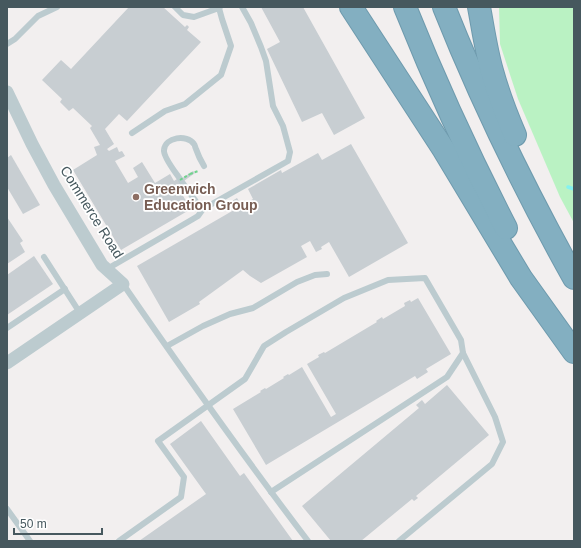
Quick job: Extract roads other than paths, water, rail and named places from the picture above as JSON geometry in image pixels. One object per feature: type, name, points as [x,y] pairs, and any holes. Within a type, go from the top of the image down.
[{"type":"highway","points":[[351,7],[444,150],[521,278],[574,351]]},
{"type":"highway","points":[[405,7],[444,99],[481,178],[520,255],[574,351]]},
{"type":"highway","points":[[444,7],[477,85],[513,162],[574,278]]},
{"type":"highway","points":[[479,7],[492,72],[500,97],[574,278]]},
{"type":"street","name":"Commerce Road","points":[[7,92],[54,185],[102,265],[123,284]]},
{"type":"street","points":[[7,363],[123,284]]},
{"type":"lane","points":[[7,44],[15,39],[38,16],[57,7]]},
{"type":"lane","points":[[132,133],[165,111],[185,104],[221,75],[231,46],[222,19],[220,7],[194,18],[183,15],[175,7]]},
{"type":"lane","points":[[106,269],[194,219],[203,209],[288,160],[290,152],[283,126],[273,106],[266,61],[256,35],[242,7]]},
{"type":"lane","points":[[203,209],[197,204],[165,157],[163,151],[165,145],[169,140],[183,138],[189,140],[194,143],[204,166]]},
{"type":"lane","points":[[44,257],[80,313]]},
{"type":"lane","points":[[167,346],[230,314],[253,308],[297,282],[315,275],[327,274]]},
{"type":"lane","points":[[119,541],[181,497],[184,477],[158,441],[245,379],[264,346],[344,298],[388,280],[425,278],[461,340],[463,353],[495,418],[503,442],[492,464],[398,541]]},
{"type":"lane","points":[[123,284],[208,405],[308,541]]},
{"type":"lane","points":[[7,328],[65,290]]},
{"type":"lane","points":[[271,492],[447,377],[463,353]]},
{"type":"lane","points":[[7,509],[30,541]]},
{"type":"lane","points":[[7,521],[13,517]]},
{"type":"waterway","points":[[568,187],[574,189]]},
{"type":"place","name":"Greenwich Education Group","points":[[136,197]]}]
